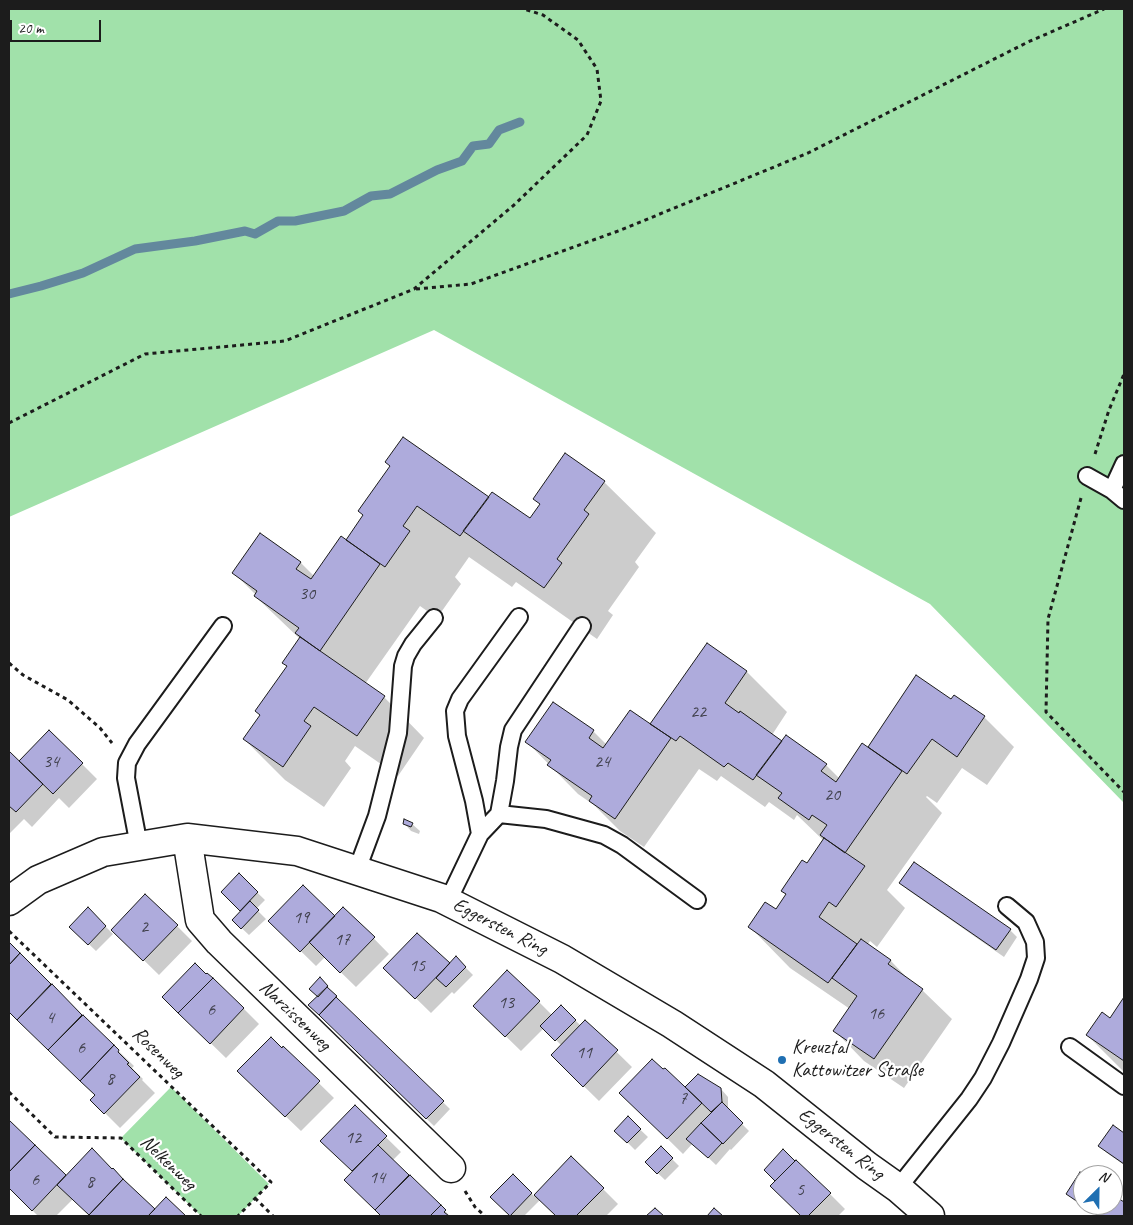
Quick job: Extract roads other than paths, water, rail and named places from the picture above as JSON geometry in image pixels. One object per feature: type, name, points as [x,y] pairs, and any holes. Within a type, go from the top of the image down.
[{"type":"street","name":"Eggersten Ring","points":[[9,901],[38,880],[103,852],[187,838],[297,851],[441,898],[562,959],[672,1024],[764,1084],[867,1166],[898,1188],[930,1216]]},
{"type":"street","name":"Narzissenweg","points":[[187,838],[200,920],[219,942],[451,1168]]},
{"type":"lane","points":[[1088,476],[1118,495],[1124,464]]},
{"type":"lane","points":[[480,834],[474,801],[457,736],[455,711],[460,699],[519,617]]},
{"type":"lane","points":[[357,870],[377,816],[398,733],[402,666],[413,644],[434,618]]},
{"type":"lane","points":[[139,846],[126,778],[128,764],[137,744],[224,626]]},
{"type":"lane","points":[[448,901],[480,834],[500,814],[513,730],[582,626]]},
{"type":"lane","points":[[500,814],[546,819],[604,835],[622,845],[697,900]]},
{"type":"lane","points":[[898,1188],[983,1078],[1001,1043],[1029,978],[1036,958],[1035,942],[1026,922],[1007,906]]},
{"type":"lane","points":[[1070,1047],[1124,1086]]},
{"type":"waterway","points":[[9,294],[83,273],[135,249],[195,241],[245,231],[255,234],[278,221],[295,221],[344,211],[371,196],[390,194],[437,170],[462,161],[473,146],[489,144],[499,130],[520,122]]},
{"type":"place","name":"Kreuztal Kattowitzer Straße","points":[[782,1060]]}]
